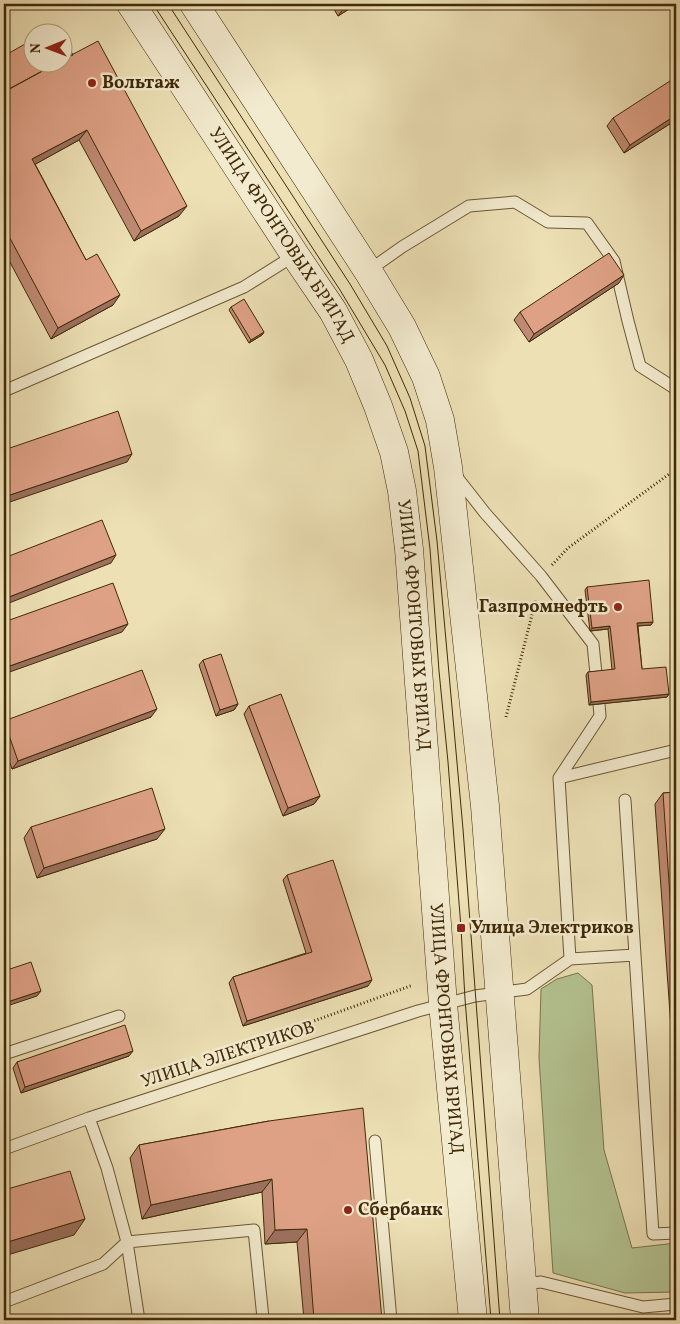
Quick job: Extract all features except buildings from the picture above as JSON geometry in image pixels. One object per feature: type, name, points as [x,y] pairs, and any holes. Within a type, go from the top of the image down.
[{"type":"main road","name":"УЛИЦА ФРОНТОВЫХ БРИГАД","points":[[131,4],[333,311],[359,360],[394,452],[402,491],[409,549],[454,1001],[473,1320]]},
{"type":"main road","points":[[194,4],[368,271],[402,327],[426,377],[440,420],[448,467],[485,806],[525,1320]]},
{"type":"lane","points":[[368,271],[402,247],[469,206],[515,202],[548,222],[587,224],[614,261],[640,366],[676,390]]},
{"type":"lane","points":[[4,391],[244,287],[295,255]]},
{"type":"lane","points":[[448,467],[485,513],[541,576],[593,644],[596,674]]},
{"type":"lane","points":[[599,704],[600,716],[559,778],[570,959],[635,955]]},
{"type":"lane","points":[[559,778],[676,750]]},
{"type":"lane","points":[[625,800],[653,1234],[676,1233]]},
{"type":"lane","name":"УЛИЦА ЭЛЕКТРИКОВ","points":[[4,1148],[399,1017],[454,1001],[527,989],[570,959]]},
{"type":"lane","points":[[4,1054],[119,1016]]},
{"type":"lane","points":[[90,1118],[107,1168],[127,1242],[139,1320]]},
{"type":"lane","points":[[375,1141],[391,1320]]},
{"type":"lane","points":[[4,1302],[102,1264],[127,1242],[254,1230],[263,1318]]},
{"type":"lane","points":[[522,1284],[540,1282],[643,1308],[676,1304]]},
{"type":"lane","points":[[643,1308],[644,1320]]},
{"type":"path","points":[[506,717],[541,576],[568,548],[676,469]]},
{"type":"green space","points":[[578,973],[592,985],[604,1150],[632,1248],[676,1243],[676,1292],[625,1293],[553,1273],[539,1058],[541,989],[557,979]]},
{"type":"tram line","points":[[153,4],[340,290],[385,365],[405,411],[418,451],[430,549],[448,762],[491,1320]]},
{"type":"tram line","points":[[168,4],[350,284],[387,346],[410,398],[425,446],[437,541],[463,829],[500,1320]]},
{"type":"place","name":"Вольтаж","points":[[92,83]]},
{"type":"place","name":"Газпромнефть","points":[[618,607]]},
{"type":"place","name":"Улица Электриков","points":[[461,928]]},
{"type":"place","name":"Сбербанк","points":[[348,1210]]}]
